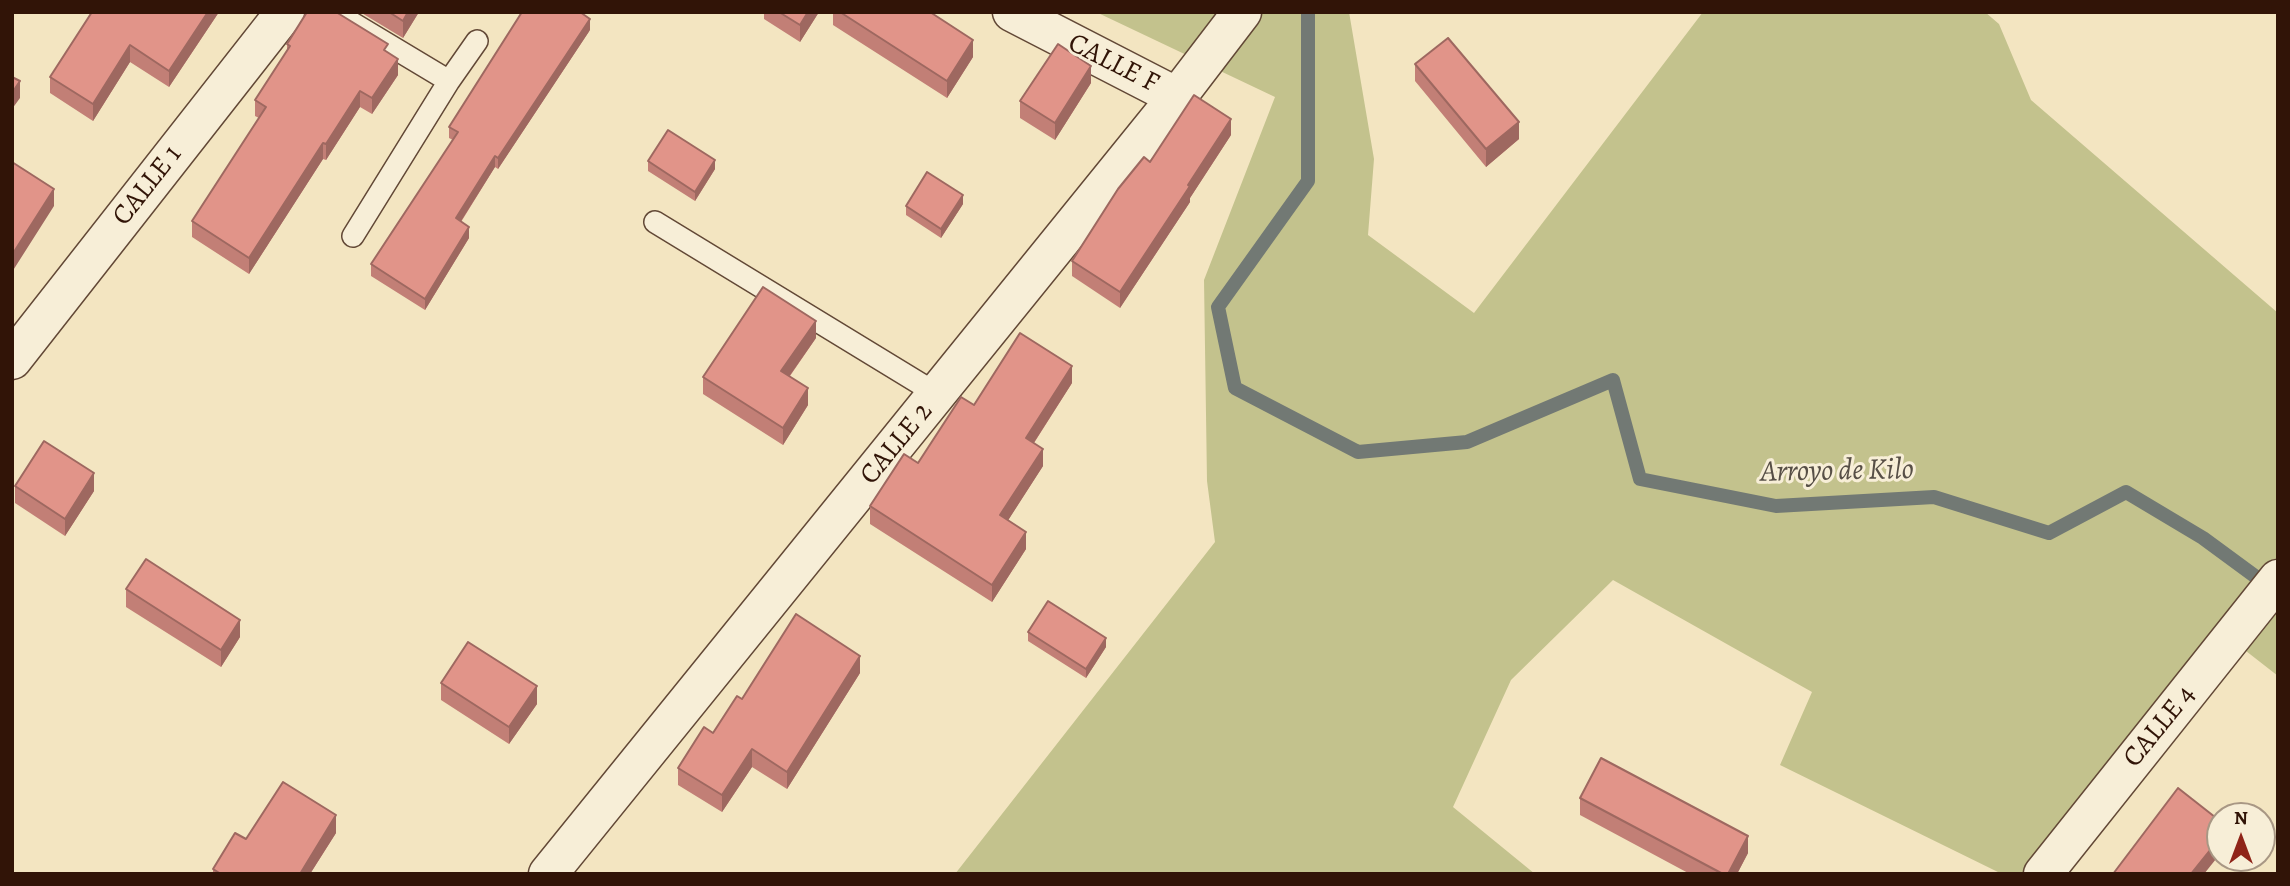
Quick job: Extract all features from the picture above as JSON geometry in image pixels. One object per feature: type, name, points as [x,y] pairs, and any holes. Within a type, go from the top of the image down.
[{"type":"street","name":"CALLE 1","points":[[12,360],[285,12]]},
{"type":"street","name":"CALLE F","points":[[1012,12],[1177,97]]},
{"type":"street","name":"CALLE 2","points":[[548,874],[1177,97],[1242,12]]},
{"type":"street","name":"CALLE 4","points":[[2043,874],[2278,579]]},
{"type":"lane","points":[[334,12],[449,81]]},
{"type":"lane","points":[[352,236],[477,41]]},
{"type":"lane","points":[[655,222],[937,394]]},
{"type":"shaded area","points":[[1096,12],[1349,12],[1374,159],[1368,235],[1474,313],[1703,12],[1985,12],[1999,24],[2031,100],[2278,313],[2278,676],[2246,651],[2049,874],[2002,874],[1780,765],[1812,692],[1613,580],[1511,680],[1453,807],[1535,874],[955,874],[1215,542],[1207,481],[1204,280],[1275,97]]},
{"type":"building","points":[[92,12],[208,12],[169,71],[130,45],[93,104],[50,77]]},
{"type":"building","points":[[307,12],[336,12],[388,44],[384,50],[398,59],[372,98],[360,91],[249,258],[192,221],[266,107],[255,100],[290,46],[287,44]]},
{"type":"building","points":[[389,12],[408,12],[403,21]]},
{"type":"building","points":[[522,12],[580,12],[590,19],[498,158],[495,156],[456,218],[469,227],[425,299],[371,264],[458,132],[449,127]]},
{"type":"building","points":[[779,12],[808,12],[800,25]]},
{"type":"building","points":[[840,12],[930,12],[973,40],[947,81]]},
{"type":"building","points":[[1448,38],[1519,122],[1486,149],[1415,64]]},
{"type":"building","points":[[1058,44],[1091,66],[1055,123],[1020,101]]},
{"type":"building","points":[[12,77],[20,81],[12,93]]},
{"type":"building","points":[[1194,95],[1231,119],[1120,292],[1072,261],[1118,189],[1144,157],[1150,162]]},
{"type":"building","points":[[668,130],[715,160],[695,192],[648,161]]},
{"type":"building","points":[[12,162],[54,189],[12,255]]},
{"type":"building","points":[[927,172],[963,195],[941,229],[906,206]]},
{"type":"building","points":[[763,287],[816,321],[781,371],[808,388],[783,428],[703,377]]},
{"type":"building","points":[[1020,333],[1072,366],[1026,438],[1043,449],[1000,515],[1026,532],[992,585],[870,506],[904,454],[918,463],[961,397],[974,405]]},
{"type":"building","points":[[44,441],[94,473],[65,519],[15,486]]},
{"type":"building","points":[[146,559],[240,620],[221,650],[126,589]]},
{"type":"building","points":[[1048,601],[1106,638],[1086,669],[1028,632]]},
{"type":"building","points":[[796,614],[860,656],[787,772],[752,749],[722,795],[678,768],[704,727],[713,733],[737,696],[742,699]]},
{"type":"building","points":[[468,642],[537,686],[509,727],[441,683]]},
{"type":"building","points":[[1601,758],[1748,836],[1728,874],[1723,874],[1580,798]]},
{"type":"building","points":[[283,782],[336,815],[300,874],[221,874],[213,869],[235,833],[246,839]]},
{"type":"building","points":[[2178,788],[2206,810],[2206,855],[2191,874],[2113,874]]},
{"type":"waterway","name":"Arroyo de Kilo","points":[[1308,12],[1308,181],[1218,307],[1235,388],[1358,452],[1467,442],[1613,380],[1640,479],[1776,506],[1934,497],[2049,533],[2126,492],[2203,538],[2271,588]]}]
